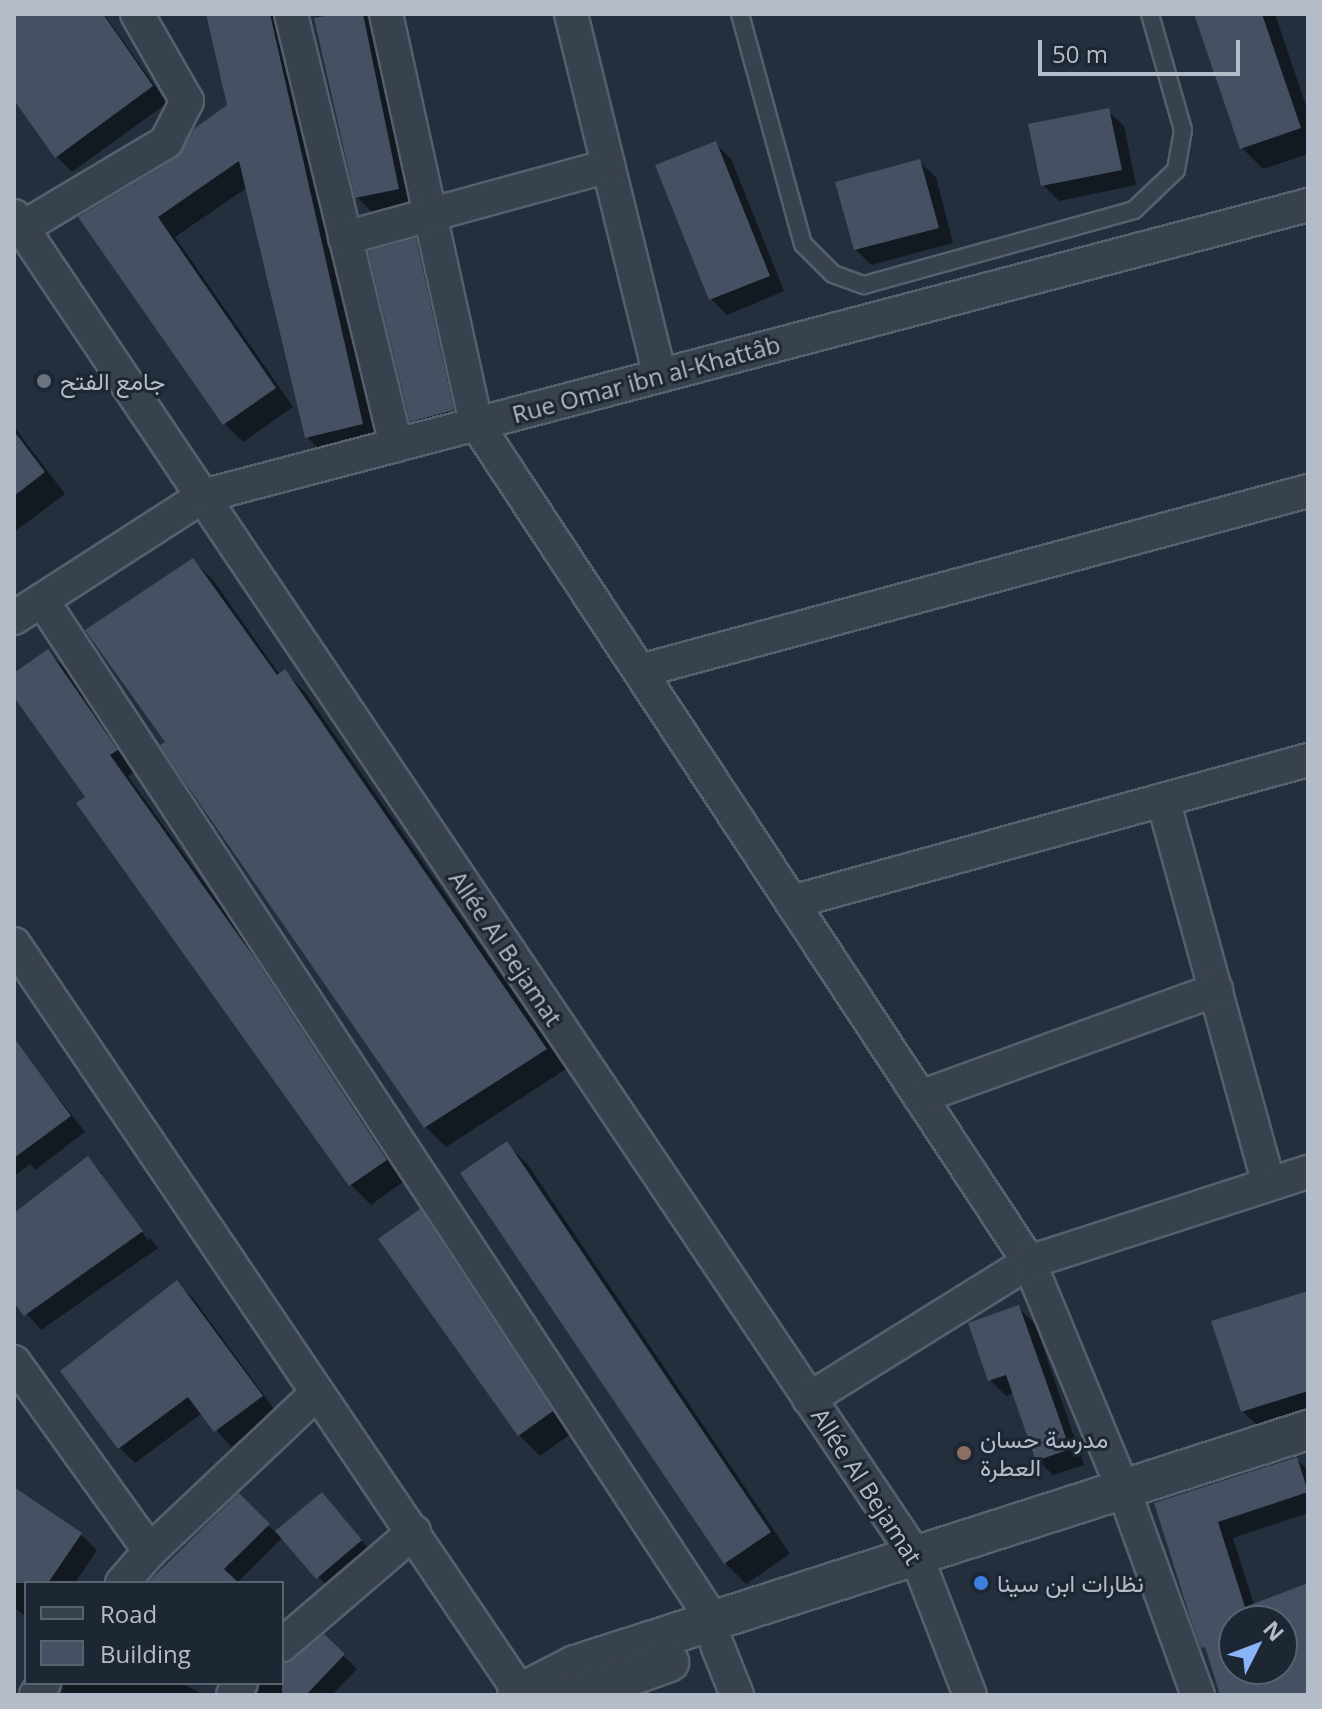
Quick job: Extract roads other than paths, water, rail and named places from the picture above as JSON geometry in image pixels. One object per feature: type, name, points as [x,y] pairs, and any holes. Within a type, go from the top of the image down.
[{"type":"street","points":[[18,222],[166,142],[187,101],[137,14]]},
{"type":"street","points":[[386,14],[476,423],[1029,1262],[1124,1491],[1198,1695]]},
{"type":"street","points":[[571,14],[660,375]]},
{"type":"street","points":[[296,15],[345,238],[396,445]]},
{"type":"street","points":[[345,238],[608,166]]},
{"type":"street","name":"Rue Omar ibn al-Khattâb","points":[[14,618],[203,496],[1308,205]]},
{"type":"street","name":"Allée Al Bejamat","points":[[18,222],[917,1558],[970,1695]]},
{"type":"street","points":[[640,671],[1308,491]]},
{"type":"street","points":[[42,600],[715,1632],[737,1695]]},
{"type":"street","points":[[792,902],[1308,760]]},
{"type":"street","points":[[1163,800],[1269,1184]]},
{"type":"street","points":[[14,944],[414,1532],[520,1694],[575,1665],[841,1601],[917,1558],[1307,1432]]},
{"type":"street","points":[[920,1097],[1216,990]]},
{"type":"street","points":[[809,1399],[1029,1262],[1308,1172]]},
{"type":"street","points":[[17,1372],[150,1551]]},
{"type":"street","points":[[124,1581],[150,1551],[317,1393]]},
{"type":"street","points":[[284,1643],[414,1532]]},
{"type":"street","points":[[578,1695],[715,1632]]},
{"type":"lane","points":[[740,14],[803,244],[833,274],[864,285],[1134,210],[1176,170],[1183,130],[1150,14]]},
{"type":"place","name":"جامع الفتح","points":[[44,381]]},
{"type":"place","name":"مدرسة حسان العطرة","points":[[964,1453]]},
{"type":"place","name":"نظارات ابن سينا","points":[[981,1583]]}]
